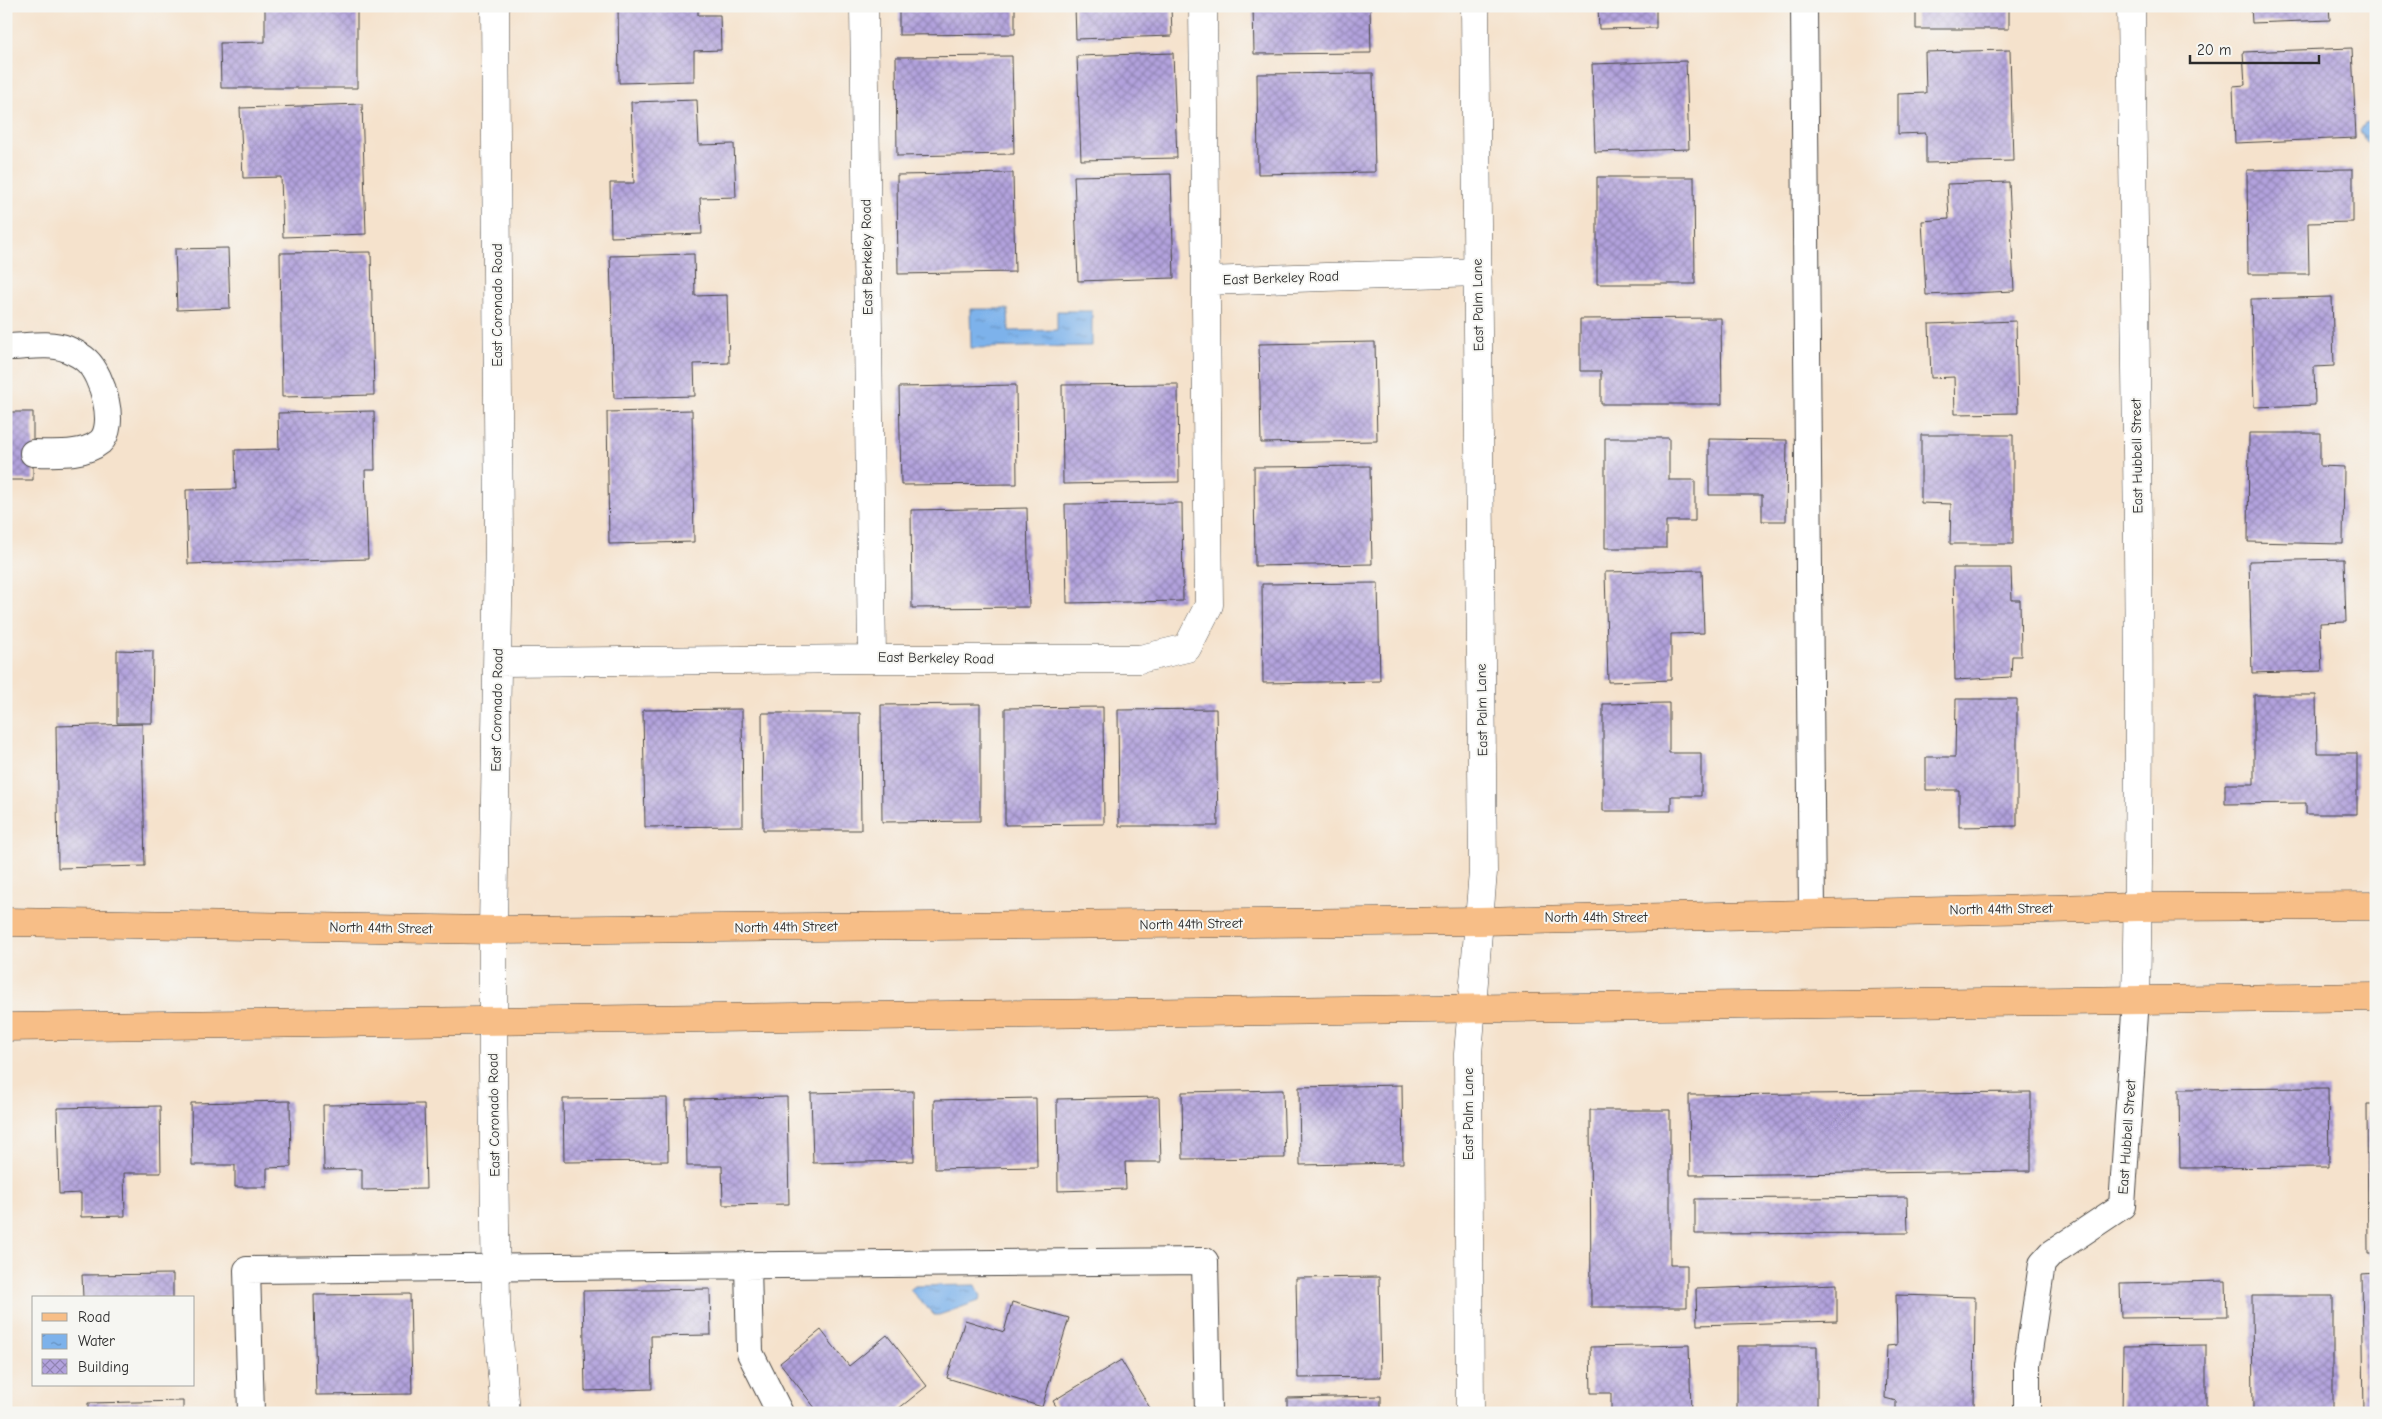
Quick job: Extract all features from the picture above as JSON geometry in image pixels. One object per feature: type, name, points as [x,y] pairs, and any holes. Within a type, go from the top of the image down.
[{"type":"main road","name":"North 44th Street","points":[[6,922],[493,930],[1479,920],[2138,907],[2376,906]]},
{"type":"main road","points":[[6,1028],[2376,996]]},
{"type":"street","name":"East Coronado Road","points":[[495,6],[498,662],[493,1021],[496,1302],[505,1413]]},
{"type":"street","name":"East Berkeley Road","points":[[864,6],[872,659],[1140,659],[1187,648],[1209,605],[1203,6]]},
{"type":"street","name":"East Palm Lane","points":[[1470,1413],[1468,1054],[1483,872],[1475,6]]},
{"type":"street","name":"East Hubbell Street","points":[[2131,6],[2137,487],[2138,907],[2136,999]]},
{"type":"street","name":"East Berkeley Road","points":[[1206,281],[1478,272]]},
{"type":"street","points":[[498,662],[872,659]]},
{"type":"lane","points":[[1804,6],[1812,913]]},
{"type":"lane","points":[[6,347],[46,346],[65,348],[87,360],[99,377],[104,394],[108,412],[107,429],[102,440],[91,448],[33,454]]},
{"type":"lane","name":"East Hubbell Street","points":[[2027,1413],[2027,1364],[2042,1264],[2052,1252],[2122,1206],[2136,999]]},
{"type":"lane","points":[[251,1413],[247,1270],[1205,1261],[1208,1413]]},
{"type":"lane","points":[[748,1265],[750,1353],[780,1413]]},
{"type":"water","points":[[2376,119],[2376,146],[2365,141],[2360,131],[2365,123]]},
{"type":"water","points":[[970,309],[1008,309],[1009,331],[1057,330],[1057,311],[1092,311],[1092,346],[971,348]]},
{"type":"water","points":[[975,1285],[981,1296],[979,1301],[939,1315],[934,1315],[910,1290],[915,1286]]},
{"type":"building","points":[[265,6],[357,6],[357,88],[221,88],[220,43],[265,42]]},
{"type":"building","points":[[618,6],[698,6],[698,15],[720,15],[721,50],[694,51],[694,81],[619,83]]},
{"type":"building","points":[[899,6],[1015,6],[1015,34],[899,35]]},
{"type":"building","points":[[1075,6],[1171,6],[1172,36],[1076,39]]},
{"type":"building","points":[[1253,6],[1370,6],[1371,53],[1254,54]]},
{"type":"building","points":[[1598,6],[1656,6],[1656,28],[1599,29]]},
{"type":"building","points":[[1916,6],[2009,6],[2009,29],[1916,29]]},
{"type":"building","points":[[2251,6],[2329,6],[2330,20],[2252,23]]},
{"type":"building","points":[[2352,48],[2356,138],[2235,143],[2233,86],[2245,85],[2243,52]]},
{"type":"building","points":[[2010,50],[2013,161],[1926,163],[1926,133],[1898,134],[1898,94],[1926,93],[1925,52]]},
{"type":"building","points":[[1173,53],[1177,158],[1081,160],[1077,56]]},
{"type":"building","points":[[1012,56],[1014,154],[897,156],[896,57]]},
{"type":"building","points":[[1686,61],[1689,149],[1595,152],[1592,64]]},
{"type":"building","points":[[1373,73],[1375,172],[1258,174],[1257,74]]},
{"type":"building","points":[[697,100],[699,145],[734,144],[736,197],[700,198],[702,234],[611,237],[610,183],[634,183],[631,102]]},
{"type":"building","points":[[362,104],[366,234],[283,237],[281,177],[243,178],[240,108]]},
{"type":"building","points":[[2353,169],[2353,222],[2308,223],[2309,274],[2248,274],[2247,170]]},
{"type":"building","points":[[1013,173],[1015,272],[898,274],[897,175]]},
{"type":"building","points":[[1171,174],[1174,278],[1078,281],[1074,176]]},
{"type":"building","points":[[1597,177],[1694,177],[1695,284],[1597,284]]},
{"type":"building","points":[[2009,182],[2014,291],[1926,295],[1922,221],[1949,219],[1947,184]]},
{"type":"building","points":[[228,248],[230,308],[177,310],[175,249]]},
{"type":"building","points":[[371,252],[374,395],[282,397],[280,253]]},
{"type":"building","points":[[694,254],[695,296],[727,295],[729,363],[694,364],[695,396],[614,398],[610,256]]},
{"type":"building","points":[[2332,297],[2334,366],[2314,367],[2315,405],[2254,407],[2251,299]]},
{"type":"building","points":[[1721,318],[1722,404],[1601,404],[1601,371],[1580,371],[1580,319]]},
{"type":"building","points":[[2016,321],[2018,413],[1955,414],[1954,377],[1931,378],[1929,324]]},
{"type":"building","points":[[1375,342],[1377,441],[1261,443],[1259,344]]},
{"type":"building","points":[[1178,384],[1179,482],[1063,484],[1062,385]]},
{"type":"building","points":[[1016,385],[1017,484],[901,485],[899,387]]},
{"type":"building","points":[[692,410],[694,542],[609,544],[607,412]]},
{"type":"building","points":[[374,411],[375,470],[365,470],[368,559],[188,564],[186,490],[236,489],[235,450],[279,449],[278,413]]},
{"type":"building","points":[[6,412],[33,412],[33,480],[6,480]]},
{"type":"building","points":[[2249,433],[2320,433],[2320,466],[2344,467],[2343,544],[2248,542]]},
{"type":"building","points":[[1921,435],[2013,435],[2013,544],[1950,544],[1951,504],[1921,503]]},
{"type":"building","points":[[1605,438],[1669,438],[1669,480],[1695,480],[1695,521],[1666,521],[1666,548],[1605,548]]},
{"type":"building","points":[[1709,439],[1787,440],[1786,521],[1762,521],[1762,495],[1709,495]]},
{"type":"building","points":[[1370,466],[1372,564],[1255,566],[1254,467]]},
{"type":"building","points":[[1182,503],[1183,601],[1067,603],[1065,504]]},
{"type":"building","points":[[1027,508],[1029,607],[912,608],[911,510]]},
{"type":"building","points":[[2344,559],[2346,622],[2320,623],[2322,671],[2252,673],[2249,561]]},
{"type":"building","points":[[1953,568],[2011,568],[2012,600],[2020,600],[2021,656],[2012,656],[2011,677],[1955,680]]},
{"type":"building","points":[[1702,570],[1704,633],[1671,634],[1671,680],[1608,682],[1605,572]]},
{"type":"building","points":[[1378,583],[1380,681],[1263,683],[1262,584]]},
{"type":"building","points":[[117,650],[153,651],[152,723],[117,723]]},
{"type":"building","points":[[2254,695],[2316,695],[2317,753],[2357,753],[2357,814],[2306,814],[2306,803],[2225,804],[2225,784],[2254,784]]},
{"type":"building","points":[[1956,699],[2017,699],[2017,826],[1959,827],[1959,790],[1926,790],[1926,757],[1955,757]]},
{"type":"building","points":[[1669,703],[1669,753],[1701,753],[1701,796],[1671,796],[1671,811],[1603,811],[1603,704]]},
{"type":"building","points":[[980,704],[980,821],[882,822],[881,705]]},
{"type":"building","points":[[1103,707],[1104,824],[1005,825],[1005,708]]},
{"type":"building","points":[[742,709],[743,826],[645,827],[643,710]]},
{"type":"building","points":[[1216,709],[1218,826],[1119,826],[1118,710]]},
{"type":"building","points":[[762,713],[860,713],[861,830],[763,830]]},
{"type":"building","points":[[142,724],[145,866],[58,868],[56,726]]},
{"type":"building","points":[[1402,1085],[1403,1163],[1300,1165],[1299,1087]]},
{"type":"building","points":[[2328,1088],[2329,1167],[2180,1168],[2179,1089]]},
{"type":"building","points":[[1283,1090],[1285,1158],[1183,1159],[1182,1092]]},
{"type":"building","points":[[913,1091],[914,1161],[813,1163],[811,1093]]},
{"type":"building","points":[[2031,1092],[2031,1171],[1690,1175],[1689,1095]]},
{"type":"building","points":[[787,1097],[789,1204],[723,1205],[722,1166],[687,1166],[686,1099]]},
{"type":"building","points":[[1159,1097],[1161,1162],[1125,1162],[1126,1189],[1058,1191],[1057,1099]]},
{"type":"building","points":[[667,1098],[668,1161],[564,1162],[563,1099]]},
{"type":"building","points":[[1036,1098],[1037,1167],[935,1169],[934,1100]]},
{"type":"building","points":[[290,1101],[291,1167],[267,1168],[267,1187],[235,1187],[235,1165],[192,1165],[191,1103]]},
{"type":"building","points":[[424,1104],[426,1189],[362,1190],[362,1169],[324,1170],[323,1105]]},
{"type":"building","points":[[2367,1104],[2376,1104],[2376,1254],[2368,1254]]},
{"type":"building","points":[[160,1106],[161,1173],[124,1173],[125,1216],[81,1217],[81,1193],[59,1194],[57,1108]]},
{"type":"building","points":[[1590,1110],[1670,1110],[1670,1265],[1687,1265],[1687,1307],[1591,1307]]},
{"type":"building","points":[[1907,1197],[1908,1233],[1695,1234],[1695,1199]]},
{"type":"building","points":[[2376,1273],[2376,1413],[2364,1413],[2362,1274]]},
{"type":"building","points":[[173,1274],[173,1296],[83,1296],[82,1275]]},
{"type":"building","points":[[1379,1277],[1381,1377],[1298,1378],[1296,1278]]},
{"type":"building","points":[[2226,1281],[2227,1317],[2121,1318],[2120,1283]]},
{"type":"building","points":[[1837,1284],[1837,1321],[1697,1325],[1696,1289]]},
{"type":"building","points":[[710,1289],[711,1335],[651,1336],[652,1389],[585,1391],[583,1291]]},
{"type":"building","points":[[410,1294],[412,1394],[316,1395],[314,1295]]},
{"type":"building","points":[[1896,1295],[1975,1297],[1974,1413],[1896,1413],[1896,1401],[1885,1398],[1887,1346],[1897,1345]]},
{"type":"building","points":[[2252,1296],[2333,1296],[2333,1413],[2253,1413]]},
{"type":"building","points":[[1012,1302],[1069,1318],[1042,1407],[947,1378],[965,1320],[1004,1332]]},
{"type":"building","points":[[821,1330],[849,1366],[887,1335],[927,1386],[893,1413],[819,1413],[780,1363]]},
{"type":"building","points":[[1689,1345],[1691,1413],[1611,1413],[1611,1393],[1591,1393],[1590,1347]]},
{"type":"building","points":[[2206,1345],[2206,1413],[2122,1413],[2123,1346]]},
{"type":"building","points":[[1737,1346],[1817,1346],[1817,1413],[1737,1413]]},
{"type":"building","points":[[1121,1360],[1153,1413],[1060,1413],[1053,1401]]},
{"type":"building","points":[[1381,1396],[1381,1413],[1287,1413],[1287,1398]]},
{"type":"building","points":[[183,1401],[183,1413],[88,1413],[88,1403]]}]
